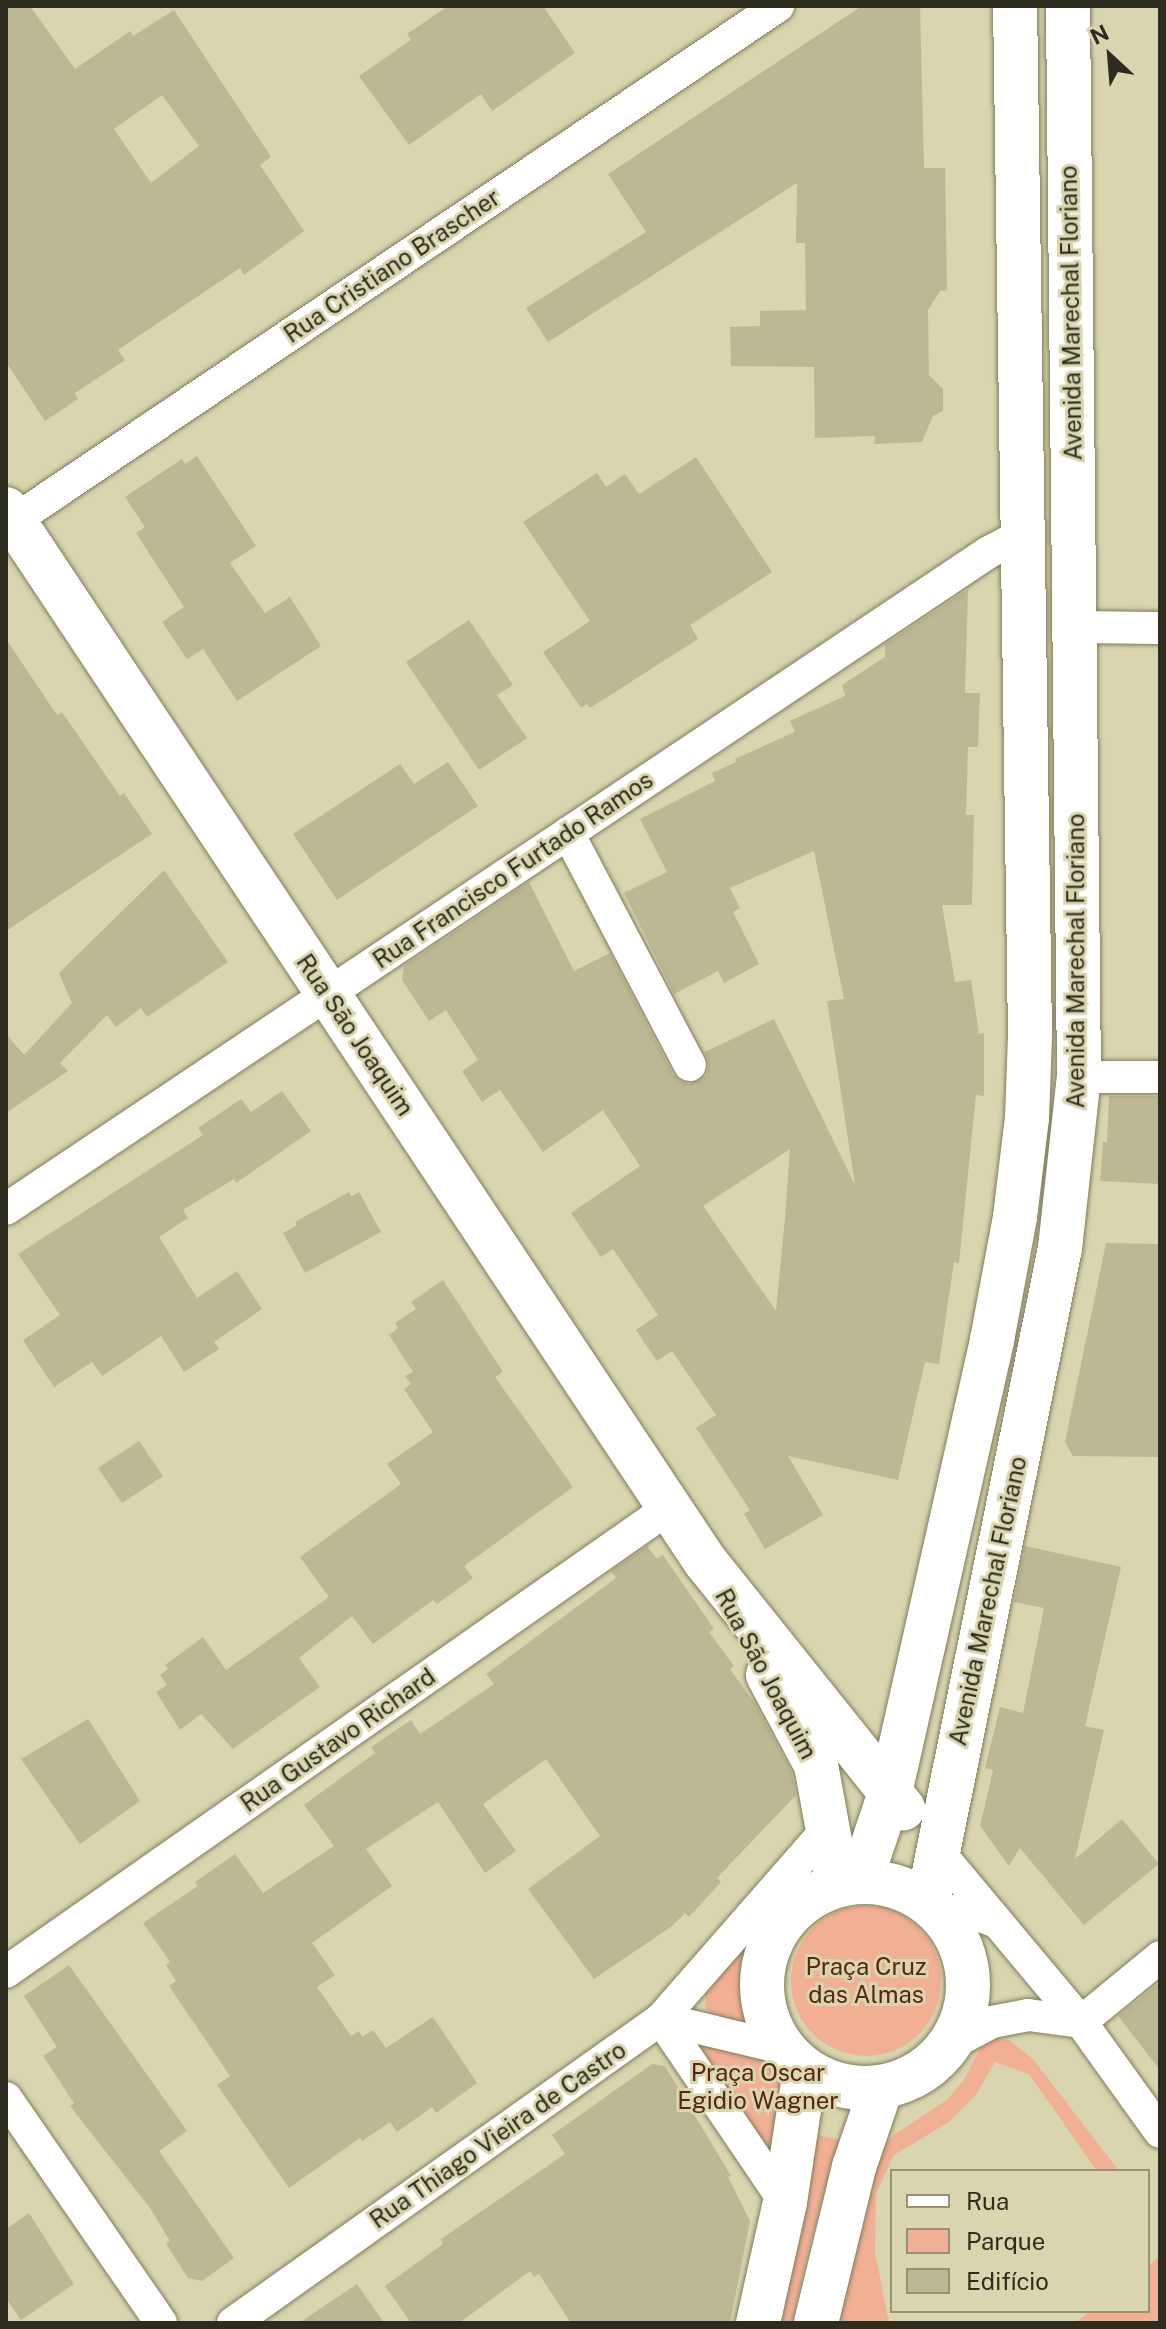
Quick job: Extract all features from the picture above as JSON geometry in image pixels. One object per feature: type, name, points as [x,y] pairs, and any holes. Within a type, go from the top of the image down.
[{"type":"main road","name":"Avenida Marechal Floriano","points":[[838,1887],[890,1793],[992,1340],[1015,1217],[1027,1118],[1030,1036],[1015,6]]},
{"type":"main road","name":"Avenida Marechal Floriano","points":[[933,1906],[937,1850],[1060,1248],[1079,1077],[1068,6]]},
{"type":"main road","name":"Rua São Joaquim","points":[[9,519],[705,1561],[937,1850]]},
{"type":"main road","name":"Rua São Joaquim","points":[[705,1561],[816,1765],[838,1887]]},
{"type":"main road","points":[[838,1887],[907,1889],[933,1906],[959,1940],[969,1975],[966,2011],[951,2044],[920,2073],[881,2088],[841,2086],[794,2059],[766,2017],[761,1981],[769,1947],[788,1916],[838,1887]]},
{"type":"main road","points":[[758,2323],[785,2202],[794,2059]]},
{"type":"main road","points":[[816,2323],[854,2167],[881,2088]]},
{"type":"street","name":"Rua Cristiano Brascher","points":[[9,519],[778,6]]},
{"type":"street","name":"Rua Francisco Furtado Ramos","points":[[6,1209],[989,552],[1023,534]]},
{"type":"street","points":[[1076,627],[1160,628]]},
{"type":"street","points":[[568,833],[690,1065]]},
{"type":"street","points":[[1079,1077],[1160,1077]]},
{"type":"street","name":"Rua Gustavo Richard","points":[[6,1972],[669,1508]]},
{"type":"street","name":"Rua Thiago Vieira de Castro","points":[[233,2323],[661,2019],[829,1827]]},
{"type":"street","points":[[937,1850],[1081,2022],[1160,2132]]},
{"type":"street","name":"Rua Thiago Vieira de Castro","points":[[743,1924],[838,1887]]},
{"type":"street","points":[[933,1906],[973,1913],[997,1922]]},
{"type":"street","points":[[951,2044],[992,2022],[1028,2015],[1081,2022],[1160,1957]]},
{"type":"street","points":[[661,2019],[794,2059]]},
{"type":"street","points":[[661,2019],[785,2202]]},
{"type":"street","points":[[6,2098],[161,2323]]},
{"type":"green space","name":"Praça Cruz das Almas","points":[[866,1906],[895,1912],[919,1928],[935,1952],[941,1981],[935,2010],[919,2034],[895,2050],[866,2056],[837,2050],[813,2034],[797,2010],[791,1981],[797,1952],[813,1928],[837,1912]]},
{"type":"green space","points":[[755,1926],[743,1981],[754,2029],[721,2022],[706,2009],[705,1991]]},
{"type":"green space","name":"Praça Oscar Egidio Wagner","points":[[661,2019],[805,2070],[785,2202]]},
{"type":"green space","points":[[996,2039],[1009,2040],[1033,2059],[1117,2169],[1096,2169],[1029,2074],[995,2062],[976,2095],[949,2122],[894,2155],[876,2194],[875,2252],[889,2323],[832,2323],[880,2151],[894,2135],[948,2099],[963,2081],[980,2048]]},
{"type":"green space","points":[[809,2133],[844,2141],[809,2246],[792,2323],[776,2323]]},
{"type":"green space","points":[[1160,2256],[1160,2323],[1075,2323],[1088,2313],[1150,2313],[1150,2264]]},
{"type":"building","points":[[6,6],[30,6],[75,69],[130,31],[133,36],[174,10],[271,157],[260,165],[304,231],[244,275],[240,268],[118,350],[125,360],[75,393],[78,399],[45,421],[6,362]],"holes":[[[162,95],[199,146],[151,183],[114,129]]]},
{"type":"building","points":[[448,6],[543,6],[575,53],[492,111],[481,94],[409,145],[359,76],[411,40],[407,34]]},
{"type":"building","points":[[862,6],[920,6],[924,168],[945,168],[947,290],[940,291],[928,310],[929,375],[943,389],[943,411],[933,416],[922,442],[874,444],[875,436],[815,438],[814,367],[731,366],[730,327],[760,326],[760,311],[806,310],[805,243],[796,243],[797,183],[548,342],[526,308],[646,232],[608,174]]},
{"type":"building","points":[[197,456],[256,546],[230,563],[265,613],[290,597],[321,646],[237,701],[203,649],[187,659],[162,622],[184,607],[136,533],[145,527],[125,497],[182,459],[185,464]]},
{"type":"building","points":[[696,457],[772,572],[690,625],[698,639],[590,708],[587,704],[581,708],[543,652],[590,621],[523,522],[597,473],[606,487],[625,474],[639,494]]},
{"type":"building","points":[[968,589],[965,693],[980,693],[978,747],[968,747],[966,815],[974,815],[972,905],[942,905],[955,982],[971,980],[979,1034],[984,1033],[984,1096],[976,1095],[959,1263],[954,1262],[939,1364],[925,1362],[898,1480],[788,1456],[823,1515],[765,1549],[744,1514],[750,1510],[696,1428],[716,1415],[672,1351],[657,1361],[636,1330],[658,1315],[613,1249],[601,1257],[571,1213],[640,1166],[603,1110],[543,1152],[500,1090],[482,1102],[462,1071],[478,1060],[446,1010],[429,1021],[402,980],[404,966],[529,882],[574,971],[610,953],[673,1074],[681,1081],[690,1084],[706,1076],[709,1065],[705,1052],[774,1019],[855,1185],[827,1001],[844,999],[814,851],[730,888],[740,908],[733,912],[759,964],[724,983],[718,971],[674,994],[624,893],[667,872],[640,819],[715,781],[712,773],[736,762],[735,759],[795,732],[790,721],[845,696],[842,685],[885,657],[885,644]],"holes":[[[790,1149],[776,1311],[703,1206]]]},
{"type":"building","points":[[469,620],[513,685],[497,695],[527,738],[479,770],[406,662]]},
{"type":"building","points":[[6,639],[57,715],[62,712],[120,796],[124,793],[152,834],[6,931]]},
{"type":"building","points":[[448,762],[478,806],[337,900],[293,834],[400,764],[414,784]]},
{"type":"building","points":[[164,870],[228,962],[147,1017],[141,1008],[116,1027],[107,1015],[60,1063],[68,1071],[6,1113],[6,1034],[24,1055],[72,1003],[59,973]]},
{"type":"building","points":[[282,1091],[311,1131],[236,1183],[234,1179],[183,1210],[188,1218],[159,1237],[197,1298],[237,1271],[262,1309],[214,1342],[219,1349],[184,1372],[161,1336],[102,1376],[92,1362],[54,1387],[23,1340],[60,1315],[18,1254],[203,1135],[198,1128],[241,1099],[251,1112]]},
{"type":"building","points":[[1109,1096],[1160,1096],[1160,1184],[1100,1181],[1103,1142],[1107,1142]]},
{"type":"building","points":[[349,1192],[351,1197],[359,1192],[381,1232],[305,1273],[283,1233],[297,1225],[295,1222]]},
{"type":"building","points":[[1106,1243],[1160,1244],[1160,1457],[1073,1456],[1065,1442]]},
{"type":"building","points":[[443,1280],[503,1372],[495,1377],[573,1487],[464,1566],[473,1578],[437,1604],[433,1600],[373,1644],[352,1616],[299,1658],[320,1687],[233,1749],[201,1714],[180,1730],[156,1692],[167,1685],[160,1675],[168,1669],[165,1665],[203,1637],[226,1670],[329,1597],[300,1557],[401,1484],[387,1464],[433,1432],[404,1389],[411,1384],[405,1376],[413,1372],[389,1335],[398,1328],[395,1323],[416,1309],[411,1302]]},
{"type":"building","points":[[139,1441],[163,1476],[122,1503],[98,1468]]},
{"type":"building","points":[[647,1546],[657,1559],[663,1555],[714,1629],[709,1632],[734,1666],[730,1669],[756,1705],[792,1773],[796,1795],[717,1878],[721,1882],[689,1917],[685,1913],[672,1926],[594,1979],[528,1889],[600,1836],[546,1759],[483,1804],[516,1851],[485,1873],[438,1802],[366,1849],[392,1886],[312,1943],[335,1975],[317,1987],[351,2036],[359,2031],[362,2037],[373,2030],[386,2048],[433,2017],[477,2083],[436,2113],[432,2107],[397,2132],[390,2122],[362,2141],[360,2138],[289,2188],[217,2085],[230,2076],[169,1986],[176,1981],[166,1965],[170,1962],[143,1923],[198,1886],[195,1882],[235,1854],[263,1893],[334,1846],[304,1805],[375,1753],[371,1747],[411,1720],[420,1734],[494,1684],[486,1674],[616,1578],[611,1571]]},
{"type":"building","points":[[1025,1546],[1121,1567],[1085,1726],[1104,1730],[1075,1859],[1122,1819],[1159,1864],[1084,1925],[1020,1848],[1009,1866],[980,1826],[993,1770],[985,1768],[1000,1707],[1023,1713],[1044,1608],[1014,1602]]},
{"type":"building","points":[[88,1719],[140,1801],[80,1844],[21,1759]]},
{"type":"building","points":[[69,1965],[187,2131],[159,2151],[234,2258],[202,2281],[188,2278],[166,2244],[170,2241],[150,2208],[70,2106],[74,2103],[43,2056],[57,2047],[24,1996]]},
{"type":"building","points":[[1160,1982],[1160,2070],[1118,2016]]},
{"type":"building","points":[[652,2064],[665,2066],[731,2176],[728,2177],[750,2221],[730,2323],[571,2323],[539,2274],[534,2277],[530,2271],[459,2323],[411,2323],[385,2286],[443,2244],[441,2239],[565,2154],[552,2135]]},
{"type":"building","points":[[29,2213],[74,2284],[21,2320],[6,2298],[6,2229]]},
{"type":"building","points":[[357,2284],[384,2323],[299,2323]]}]
